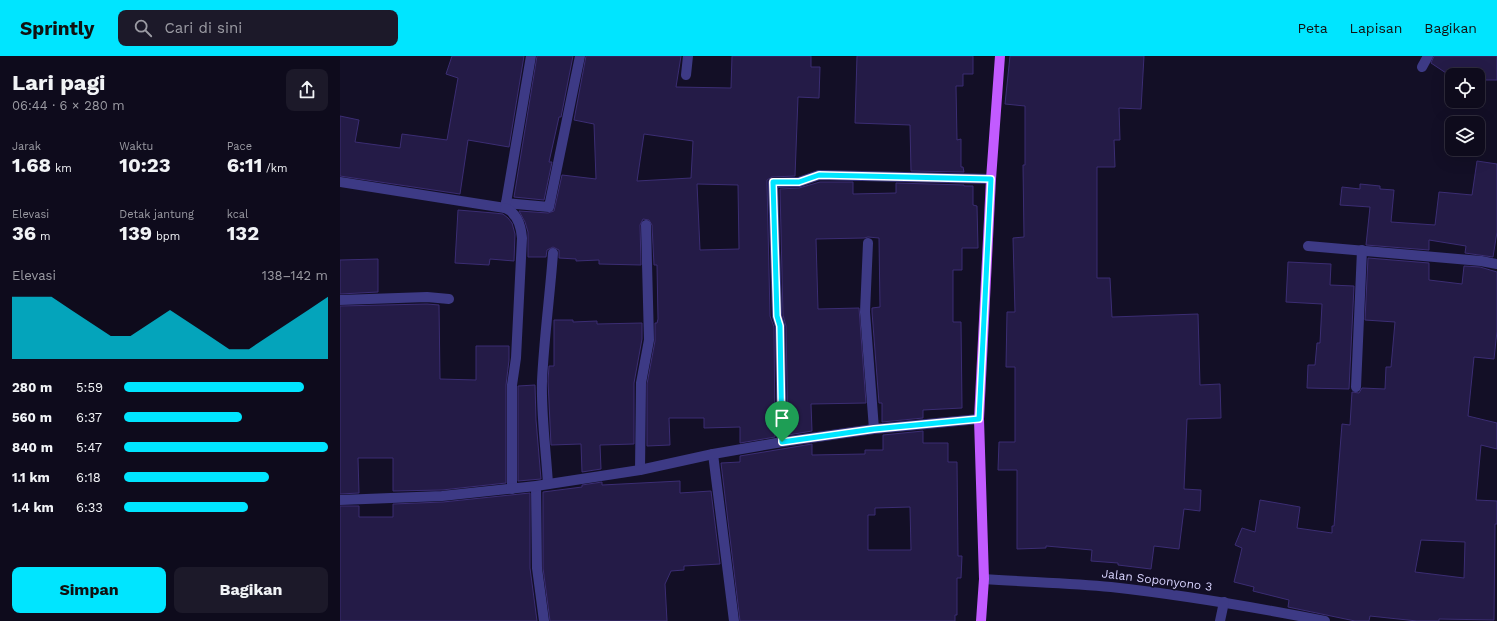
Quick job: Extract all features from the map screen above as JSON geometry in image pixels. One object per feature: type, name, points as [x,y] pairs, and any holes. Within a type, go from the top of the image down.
[{"type":"main road","points":[[981,621],[984,579],[979,419],[991,179],[1000,56]]},
{"type":"street","points":[[505,205],[531,56]]},
{"type":"street","points":[[340,182],[505,205],[549,208],[580,56]]},
{"type":"street","points":[[686,75],[688,56]]},
{"type":"street","points":[[1422,67],[1428,56]]},
{"type":"street","points":[[782,442],[780,326],[777,316],[773,182],[799,182],[819,175],[991,179]]},
{"type":"street","points":[[505,205],[513,213],[519,223],[522,238],[517,350],[512,385],[512,489]]},
{"type":"street","points":[[640,470],[641,383],[649,340],[646,224]]},
{"type":"street","points":[[868,243],[865,312],[874,429]]},
{"type":"street","points":[[1308,246],[1481,261],[1497,264]]},
{"type":"street","points":[[1356,387],[1362,250]]},
{"type":"street","points":[[548,484],[543,427],[542,381],[553,253]]},
{"type":"street","points":[[340,300],[427,297],[449,299]]},
{"type":"street","points":[[340,500],[442,496],[536,486],[640,470],[712,454],[782,442],[874,429],[979,419]]},
{"type":"street","points":[[712,454],[734,621]]},
{"type":"street","points":[[536,486],[537,568],[544,621]]},
{"type":"street","name":"Jalan Soponyono 3","points":[[984,579],[1110,587],[1180,595],[1325,621]]},
{"type":"street","points":[[1220,621],[1224,602]]},
{"type":"building","points":[[452,56],[524,56],[509,147],[468,140],[460,194],[340,176],[340,116],[359,120],[355,142],[400,148],[402,134],[447,140],[458,78],[446,74]]},
{"type":"building","points":[[537,56],[573,56],[561,117],[559,117],[549,162],[552,162],[544,200],[514,197]]},
{"type":"building","points":[[586,56],[681,56],[676,87],[731,88],[732,56],[811,56],[811,67],[820,67],[819,98],[798,97],[795,176],[772,177],[767,180],[770,316],[774,327],[775,437],[740,443],[740,427],[704,428],[704,418],[669,418],[670,445],[647,446],[647,384],[655,341],[655,323],[657,323],[658,319],[657,265],[654,265],[652,225],[649,220],[643,219],[640,225],[641,265],[599,264],[599,260],[576,261],[576,259],[559,258],[559,250],[553,247],[547,250],[546,257],[528,257],[528,232],[519,211],[548,213],[554,211],[562,175],[596,179],[594,124],[574,120]],"holes":[[[644,134],[693,141],[691,178],[637,181]],[[697,184],[738,185],[739,249],[700,250]]]},
{"type":"building","points":[[857,56],[973,56],[973,74],[963,74],[963,86],[956,86],[957,140],[961,139],[961,167],[963,167],[964,172],[911,171],[910,125],[855,123]]},
{"type":"building","points":[[1010,56],[1144,56],[1141,109],[1119,108],[1120,140],[1114,140],[1115,167],[1097,167],[1097,278],[1110,278],[1112,317],[1198,314],[1200,385],[1220,384],[1221,418],[1187,419],[1184,489],[1201,490],[1200,511],[1184,509],[1179,549],[1154,546],[1151,569],[1118,565],[1118,563],[1091,561],[1092,550],[1046,546],[1046,548],[1017,549],[1017,470],[998,470],[999,442],[1015,442],[1015,367],[1006,367],[1007,312],[1015,312],[1013,238],[1024,237],[1023,165],[1025,165],[1025,106],[1005,104]]},
{"type":"building","points":[[1434,56],[1497,56],[1497,80],[1485,80],[1485,68],[1445,68],[1445,72],[1431,63]]},
{"type":"building","points":[[1477,161],[1497,164],[1497,232],[1493,257],[1465,253],[1466,246],[1429,240],[1429,250],[1366,245],[1370,207],[1340,205],[1342,187],[1360,189],[1360,184],[1380,186],[1380,189],[1394,190],[1391,222],[1435,225],[1439,192],[1472,195]]},
{"type":"building","points":[[820,182],[853,182],[853,194],[896,193],[896,183],[973,186],[973,205],[977,206],[978,248],[962,248],[962,270],[953,270],[953,322],[961,322],[962,408],[923,410],[923,418],[882,422],[882,403],[879,403],[872,312],[872,308],[880,307],[879,238],[816,239],[818,309],[859,308],[866,403],[811,404],[812,431],[788,435],[786,326],[783,315],[780,189],[799,188]]},
{"type":"building","points":[[458,210],[503,214],[508,218],[512,223],[515,234],[514,261],[490,259],[489,265],[455,263]]},
{"type":"building","points":[[1368,258],[1429,263],[1429,280],[1462,284],[1464,266],[1480,267],[1497,272],[1497,331],[1494,359],[1474,357],[1468,416],[1497,423],[1497,449],[1481,445],[1476,500],[1497,501],[1497,524],[1495,524],[1494,620],[1439,619],[1439,621],[1417,621],[1370,616],[1369,621],[1355,621],[1288,607],[1289,600],[1253,591],[1254,587],[1234,582],[1242,548],[1235,545],[1242,528],[1255,532],[1260,500],[1300,507],[1297,528],[1332,533],[1332,526],[1334,526],[1342,424],[1350,425],[1352,392],[1359,393],[1362,388],[1385,389],[1386,367],[1391,367],[1395,322],[1365,320]],"holes":[[[1421,540],[1465,542],[1464,578],[1415,572]]]},
{"type":"building","points":[[378,259],[378,292],[340,294],[340,260]]},
{"type":"building","points":[[1288,262],[1331,264],[1330,285],[1354,286],[1349,389],[1307,388],[1308,365],[1315,365],[1317,343],[1320,343],[1322,304],[1286,302]]},
{"type":"building","points":[[439,305],[440,379],[476,380],[476,346],[509,346],[506,385],[506,483],[442,490],[393,491],[393,458],[358,458],[359,493],[340,494],[340,306]]},
{"type":"building","points":[[554,320],[573,320],[573,322],[597,321],[597,324],[642,323],[642,339],[634,383],[634,444],[600,445],[601,469],[582,472],[581,444],[551,445],[548,381],[549,366],[554,366]]},
{"type":"building","points":[[535,385],[536,420],[541,479],[518,481],[518,386]]},
{"type":"building","points":[[923,431],[923,443],[948,443],[948,462],[957,462],[958,556],[962,556],[961,578],[957,578],[957,615],[955,615],[955,621],[740,621],[721,463],[740,462],[740,456],[812,444],[812,455],[865,454],[865,450],[883,450],[883,435]],"holes":[[[910,507],[911,550],[868,550],[868,515],[875,515],[875,508]]]},
{"type":"building","points":[[680,481],[680,493],[711,491],[720,564],[684,566],[684,570],[671,571],[665,584],[667,621],[550,621],[543,568],[543,492],[582,487],[582,485],[602,482],[602,485]]},
{"type":"building","points":[[530,493],[530,568],[537,621],[340,621],[340,506],[359,506],[359,517],[393,517],[393,504],[443,502]]},
{"type":"route","points":[[819,175],[991,179],[979,419],[874,429],[782,442],[780,326],[777,316],[773,182],[799,182],[819,175]]}]
